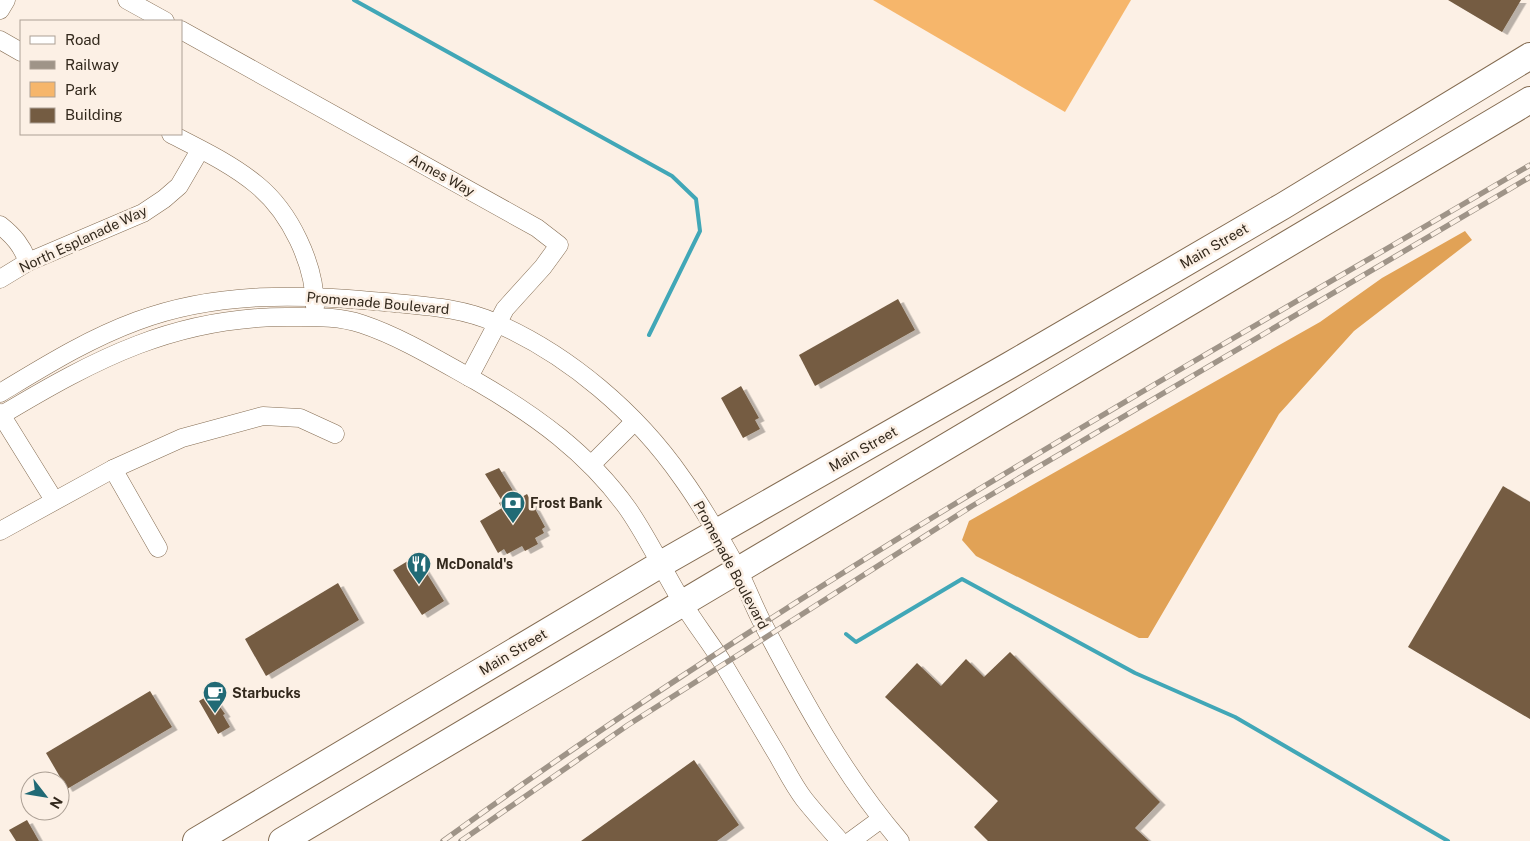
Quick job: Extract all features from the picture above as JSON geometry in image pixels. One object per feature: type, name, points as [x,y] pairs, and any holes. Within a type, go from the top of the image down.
[{"type":"highway","name":"Main Street","points":[[196,841],[661,564],[1282,206],[1530,56]]},
{"type":"highway","points":[[282,841],[737,569],[1530,100]]},
{"type":"street","points":[[0,10],[6,0]]},
{"type":"street","points":[[127,0],[163,20]]},
{"type":"street","name":"Annes Way","points":[[182,31],[537,228],[559,245],[543,267],[516,294],[496,323],[468,377]]},
{"type":"street","points":[[0,40],[20,51]]},
{"type":"street","points":[[173,135],[257,185],[274,203],[293,232],[303,252],[315,296],[315,317]]},
{"type":"street","name":"North Esplanade Way","points":[[0,279],[28,262],[142,213],[164,199],[179,186],[200,150]]},
{"type":"street","points":[[0,225],[23,248],[28,262]]},
{"type":"street","name":"Promenade Boulevard","points":[[0,393],[73,350],[139,320],[172,310],[224,301],[276,296],[315,296],[450,308],[496,323],[572,367],[600,389],[634,422],[681,476],[717,533],[737,569],[763,625],[844,768],[881,819],[900,841]]},
{"type":"street","name":"Promenade Boulevard","points":[[0,415],[76,371],[148,339],[188,328],[227,321],[275,317],[315,317],[334,318],[360,323],[384,333],[468,377],[550,428],[591,465],[626,508],[661,564],[682,603],[723,664],[803,798],[840,841]]},
{"type":"street","points":[[0,415],[54,500]]},
{"type":"street","points":[[0,532],[54,500],[113,469],[182,438],[263,416],[300,418],[335,434]]},
{"type":"street","points":[[591,465],[634,422]]},
{"type":"street","points":[[113,469],[158,548]]},
{"type":"street","points":[[851,841],[881,819]]},
{"type":"green space","points":[[873,0],[1131,0],[1065,112]]},
{"type":"shaded area","points":[[1465,231],[1472,240],[1354,331],[1279,414],[1148,638],[1139,638],[976,556],[962,540],[969,521],[1320,322],[1382,278]]},
{"type":"building","points":[[1448,0],[1521,0],[1502,32]]},
{"type":"building","points":[[898,299],[915,330],[815,386],[799,355]]},
{"type":"building","points":[[741,386],[759,418],[755,420],[760,429],[743,438],[721,398]]},
{"type":"building","name":"Frost Bank","points":[[499,468],[515,494],[517,493],[520,498],[527,494],[545,527],[542,529],[544,533],[535,538],[538,544],[525,551],[522,546],[507,554],[504,549],[498,553],[480,521],[502,508],[499,503],[502,501],[485,474]]},
{"type":"building","points":[[1503,486],[1530,502],[1530,719],[1408,647]]},
{"type":"building","name":"McDonald's","points":[[416,556],[444,601],[422,615],[393,570]]},
{"type":"building","points":[[338,583],[359,620],[266,676],[245,639]]},
{"type":"building","points":[[1010,652],[1160,802],[1135,828],[1149,841],[988,841],[974,827],[998,801],[885,697],[917,663],[941,686],[966,659],[984,677]]},
{"type":"building","points":[[150,691],[172,727],[70,787],[70,771],[56,771],[46,753]]},
{"type":"building","name":"Starbucks","points":[[211,694],[225,714],[223,715],[230,727],[218,734],[199,701]]},
{"type":"building","points":[[694,760],[739,825],[717,841],[581,841]]},
{"type":"building","points":[[28,821],[39,841],[16,841],[9,830]]},
{"type":"waterway","points":[[354,0],[672,176],[696,199],[700,231],[649,335]]},
{"type":"waterway","points":[[846,634],[856,642],[962,579],[1135,673],[1235,717],[1448,841]]},
{"type":"railway","points":[[443,841],[574,749],[707,660],[842,574],[1115,408],[1530,165]]},
{"type":"railway","points":[[461,841],[628,725],[972,506],[1530,177]]},
{"type":"place","name":"Frost Bank","points":[[513,524]]},
{"type":"place","name":"McDonald's","points":[[419,585]]},
{"type":"place","name":"Starbucks","points":[[215,714]]}]
